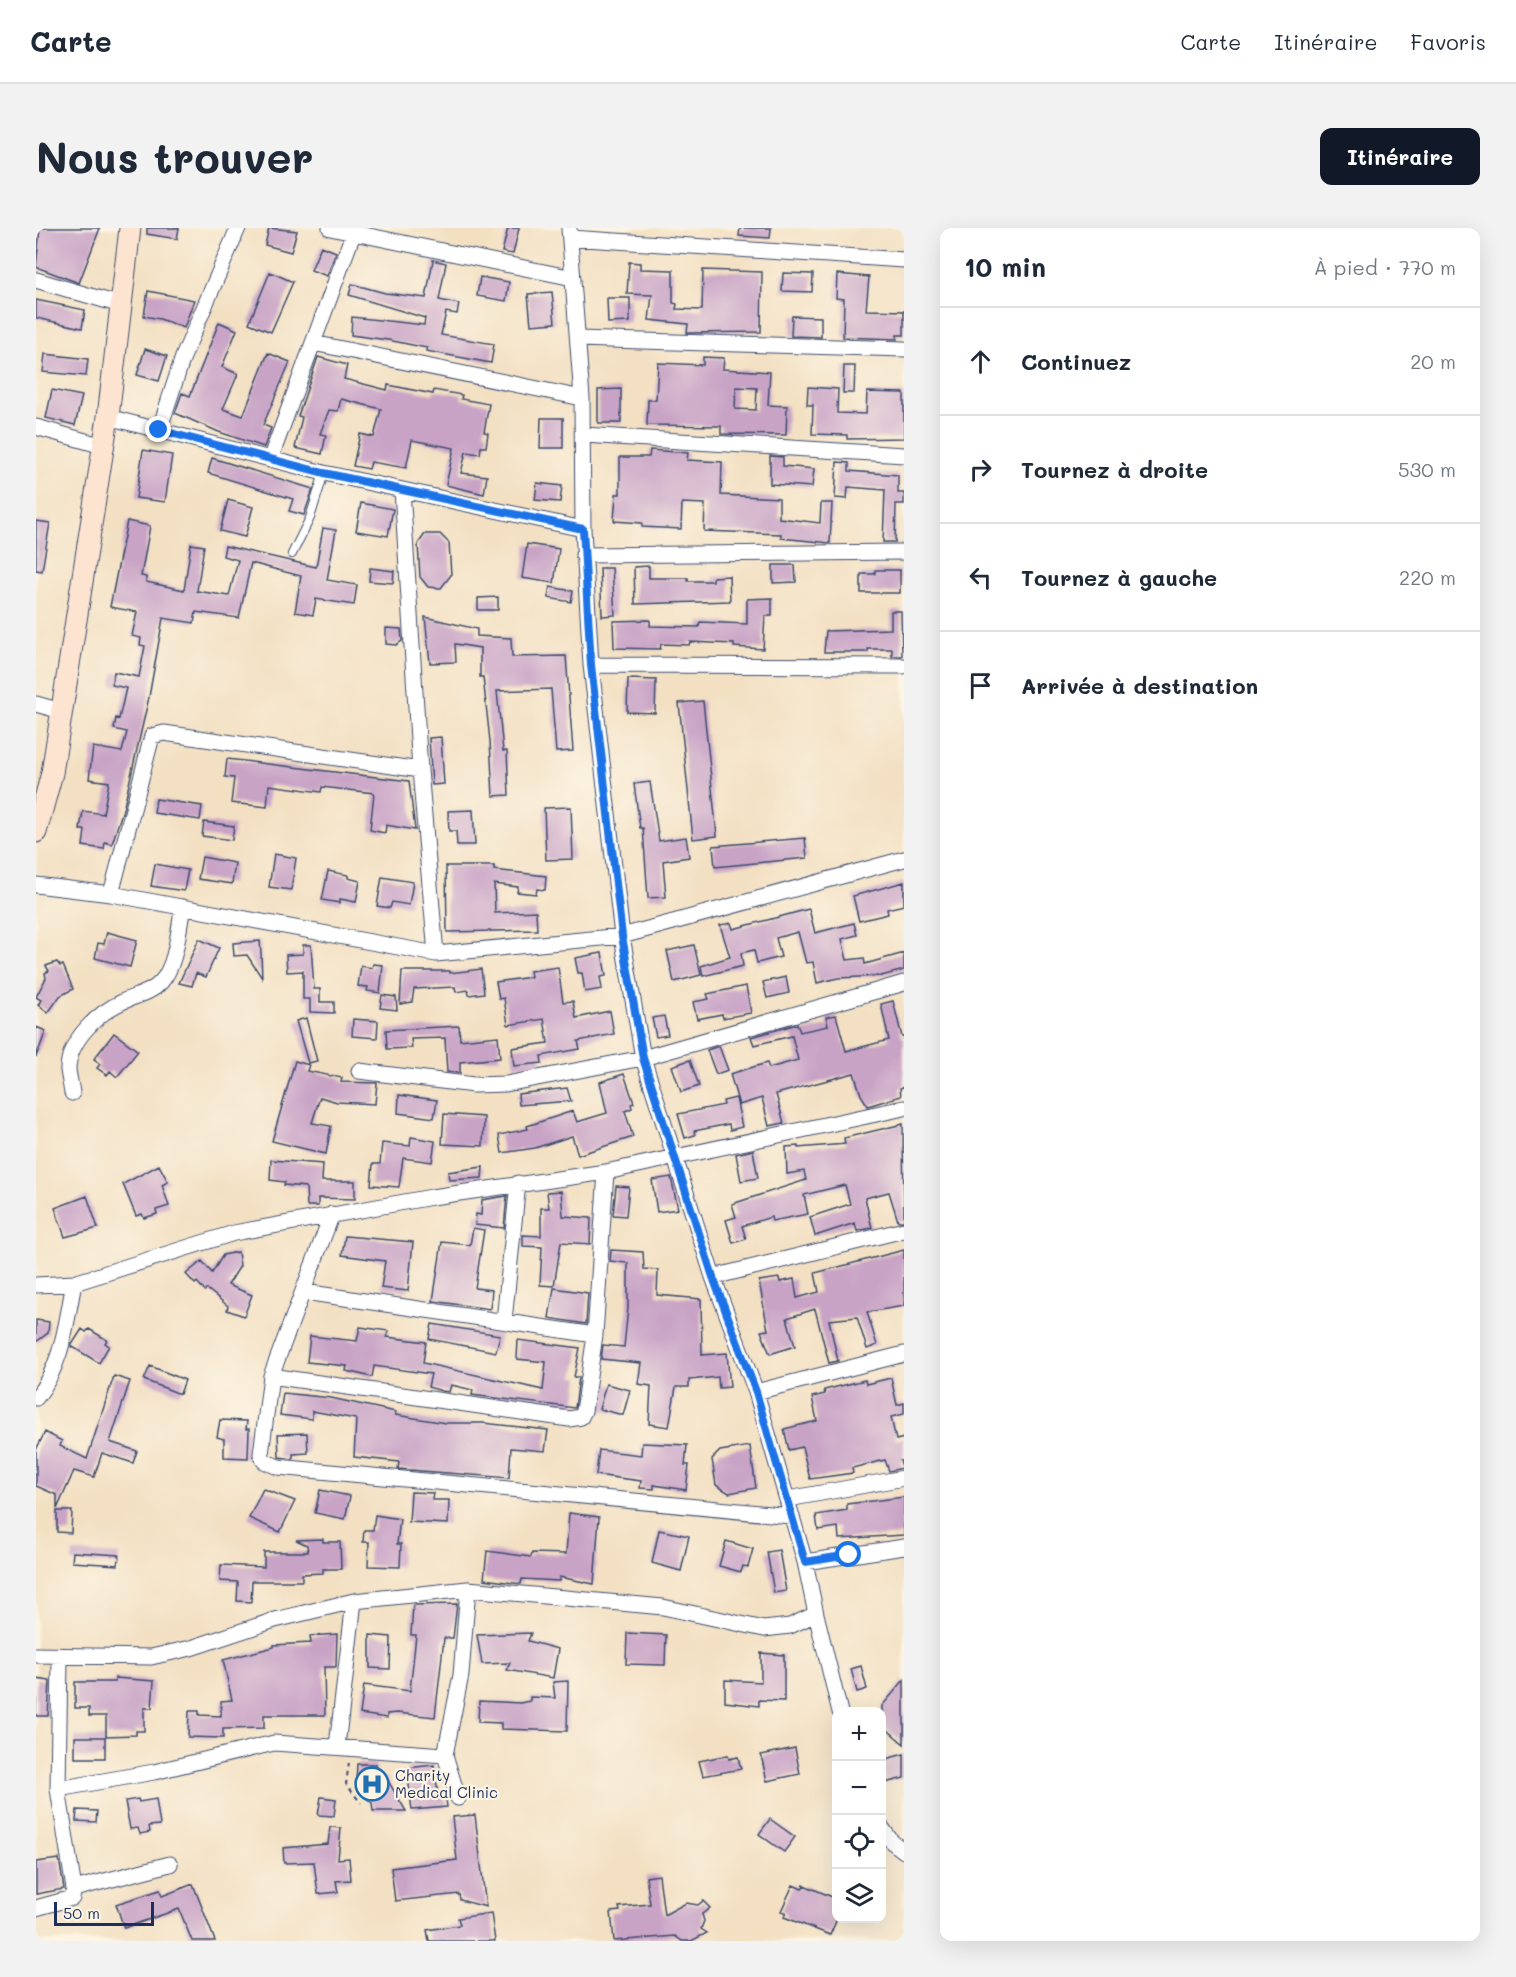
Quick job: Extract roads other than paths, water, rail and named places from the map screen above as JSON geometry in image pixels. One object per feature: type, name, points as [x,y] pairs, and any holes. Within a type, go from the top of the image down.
[{"type":"street","points":[[36,832],[52,773],[108,417],[130,228]]},
{"type":"street","points":[[159,430],[183,357],[238,228]]},
{"type":"street","points":[[330,228],[573,278]]},
{"type":"street","points":[[839,1707],[805,1562],[756,1392],[713,1277],[673,1158],[643,1058],[622,936],[591,665],[583,529],[584,435],[570,233],[904,260]]},
{"type":"street","points":[[270,460],[353,234]]},
{"type":"street","points":[[36,280],[121,305]]},
{"type":"street","points":[[578,339],[904,349]]},
{"type":"street","points":[[313,343],[582,398]]},
{"type":"street","points":[[108,417],[324,473],[583,529]]},
{"type":"street","points":[[36,428],[103,446]]},
{"type":"street","points":[[584,435],[904,455]]},
{"type":"street","points":[[402,490],[420,770],[436,954]]},
{"type":"street","points":[[584,555],[904,552]]},
{"type":"street","points":[[591,665],[904,666]]},
{"type":"street","points":[[36,704],[61,711]]},
{"type":"street","points":[[111,894],[152,736],[164,733],[420,770]]},
{"type":"street","points":[[36,885],[111,894],[436,954],[622,936],[904,859]]},
{"type":"street","points":[[72,1093],[68,1069],[72,1052],[91,1022],[121,1002],[150,991],[162,981],[172,962],[183,907]]},
{"type":"street","points":[[359,1071],[474,1085],[506,1084],[643,1058],[904,983]]},
{"type":"street","points":[[36,1286],[74,1282],[234,1233],[518,1183],[606,1172],[904,1108]]},
{"type":"street","points":[[271,1376],[569,1419],[581,1418],[595,1335],[606,1172]]},
{"type":"street","points":[[504,1322],[518,1183]]},
{"type":"street","points":[[333,1214],[271,1376],[261,1454],[264,1461],[278,1467],[791,1516]]},
{"type":"street","points":[[713,1277],[904,1230]]},
{"type":"street","points":[[36,1398],[47,1384],[58,1360],[74,1282]]},
{"type":"street","points":[[304,1292],[595,1335]]},
{"type":"street","points":[[756,1392],[904,1354]]},
{"type":"street","points":[[788,1500],[904,1478]]},
{"type":"street","points":[[805,1562],[904,1547]]},
{"type":"street","points":[[36,1655],[151,1657],[191,1648],[275,1620],[354,1601],[468,1590],[575,1597],[663,1607],[764,1629],[790,1626],[816,1614]]},
{"type":"street","points":[[458,1798],[445,1755],[461,1675],[468,1590]]},
{"type":"street","points":[[337,1746],[354,1601]]},
{"type":"street","points":[[36,1908],[72,1898],[74,1889],[58,1789],[60,1657]]},
{"type":"street","points":[[58,1789],[154,1772],[274,1743],[445,1755]]},
{"type":"street","points":[[886,1834],[892,1842],[904,1851]]},
{"type":"street","points":[[74,1889],[170,1864]]},
{"type":"lane","points":[[292,554],[310,518],[324,473]]},
{"type":"place","name":"Charity Medical Clinic","points":[[372,1784]]}]
